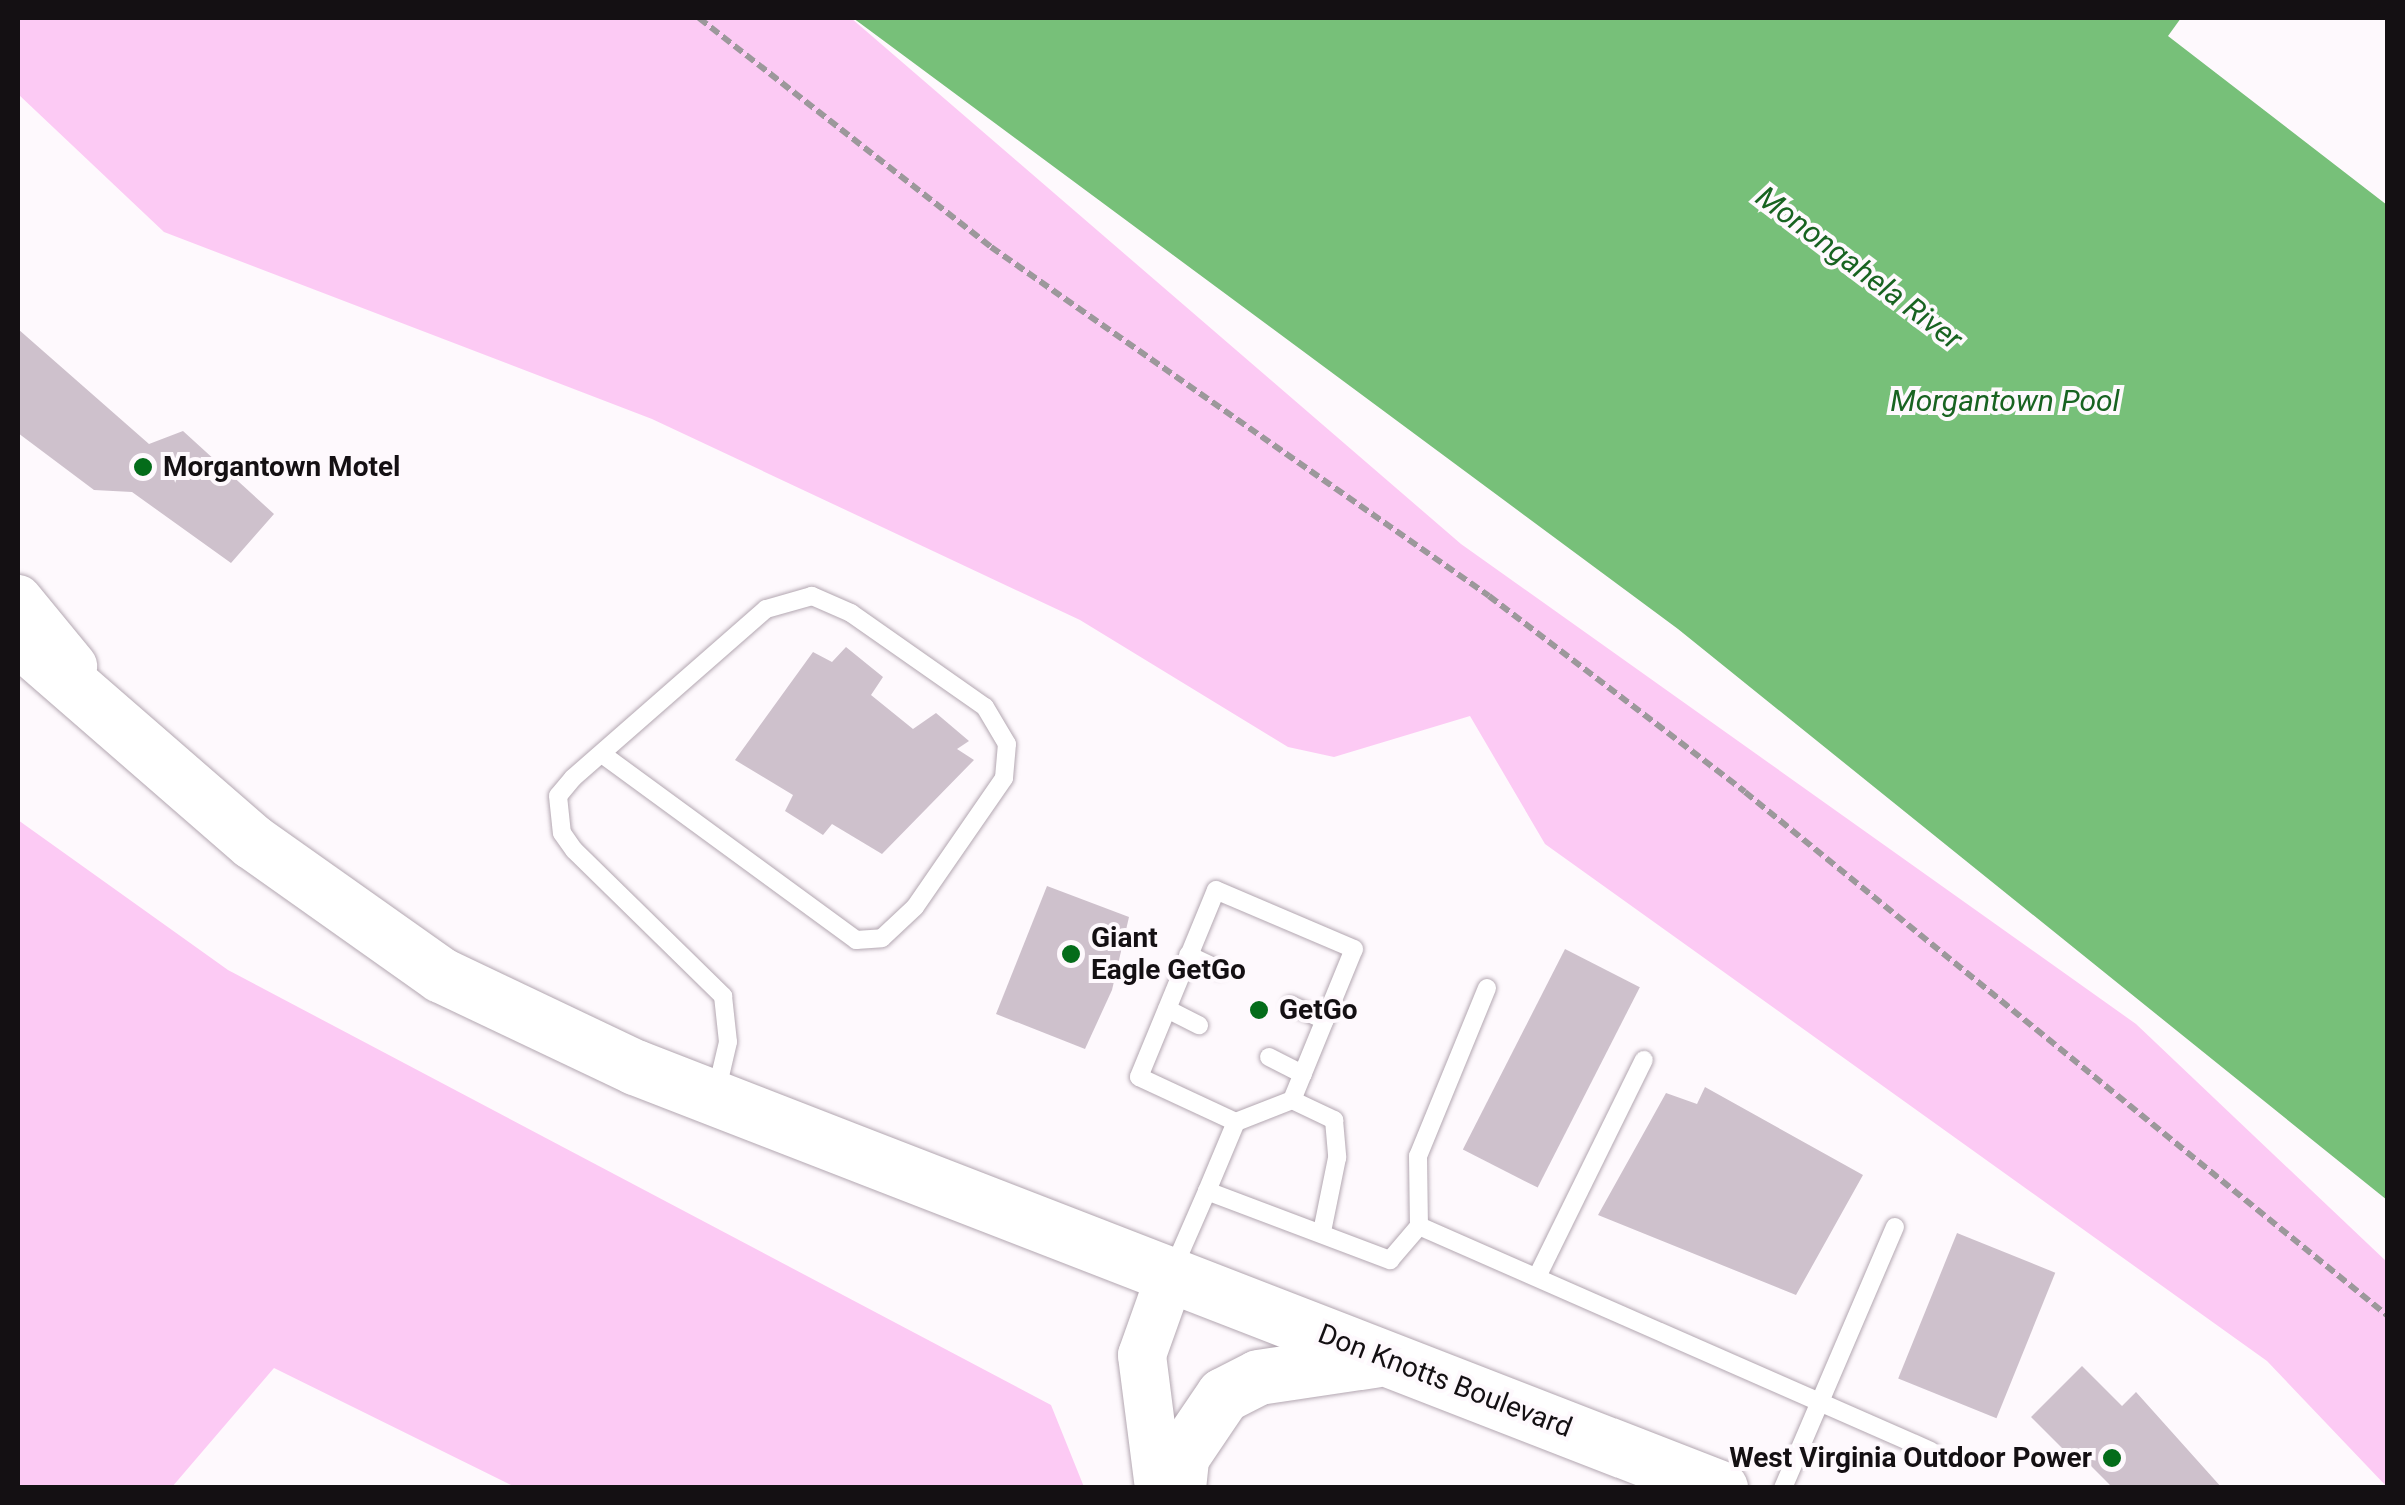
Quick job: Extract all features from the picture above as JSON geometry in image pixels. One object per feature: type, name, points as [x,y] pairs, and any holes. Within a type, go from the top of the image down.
[{"type":"main road","points":[[18,599],[120,722]]},
{"type":"main road","name":"Don Knotts Boulevard","points":[[18,638],[340,910],[441,975],[715,1098],[1169,1278],[1720,1488]]},
{"type":"main road","points":[[1158,1488],[1142,1354],[1169,1278]]},
{"type":"main road","points":[[1178,1488],[1182,1457],[1223,1395],[1298,1368],[1388,1359]]},
{"type":"lane","points":[[602,754],[856,940],[882,938],[906,917],[1010,762],[985,707],[851,613],[812,596],[766,609],[602,754],[558,796],[562,833],[723,996],[728,1042],[715,1098]]},
{"type":"lane","points":[[1169,1278],[1236,1122],[1292,1100],[1354,949],[1216,890],[1139,1077],[1236,1122]]},
{"type":"lane","points":[[1188,956],[1220,970]]},
{"type":"lane","points":[[1207,1191],[1390,1260],[1418,1226],[1418,1156],[1487,988]]},
{"type":"lane","points":[[1292,1005],[1325,1020]]},
{"type":"lane","points":[[1166,1009],[1199,1025]]},
{"type":"lane","points":[[1269,1057],[1303,1074]]},
{"type":"lane","points":[[1537,1276],[1644,1060]]},
{"type":"lane","points":[[1292,1100],[1334,1120],[1337,1158],[1322,1232]]},
{"type":"lane","points":[[1418,1226],[1931,1451]]},
{"type":"lane","points":[[1783,1488],[1816,1403],[1895,1227]]},
{"type":"path","points":[[699,18],[991,247],[1489,596],[1746,792],[2388,1316]]},
{"type":"shaded area","points":[[18,18],[851,18],[1461,544],[2136,1024],[2387,1262],[2387,1487],[2267,1361],[1545,844],[1470,716],[1334,757],[1288,747],[1080,620],[652,419],[164,232],[18,94]]},
{"type":"shaded area","points":[[18,820],[228,970],[1051,1405],[1084,1487],[515,1487],[274,1368],[172,1487],[18,1487]]},
{"type":"water","name":"Morgantown Pool","points":[[853,18],[2181,18],[2168,36],[2387,205],[2387,1200],[1678,629]]},
{"type":"building","name":"Morgantown Motel","points":[[18,329],[149,444],[183,431],[274,514],[231,563],[132,492],[94,490],[18,433]]},
{"type":"building","points":[[846,647],[883,677],[871,695],[913,729],[936,713],[969,741],[957,749],[974,760],[882,854],[832,824],[823,835],[785,811],[793,795],[735,760],[813,652],[832,662]]},
{"type":"building","name":"Giant Eagle GetGo","points":[[1047,886],[1129,917],[1112,990],[1085,1049],[996,1014]]},
{"type":"building","points":[[1565,949],[1640,987],[1538,1188],[1463,1149]]},
{"type":"building","points":[[1705,1087],[1863,1175],[1796,1295],[1598,1215],[1666,1093],[1697,1104]]},
{"type":"building","points":[[1957,1233],[2055,1273],[1996,1418],[1898,1379]]},
{"type":"building","points":[[2082,1366],[2122,1406],[2136,1392],[2222,1488],[2113,1488],[2083,1458],[2077,1463],[2031,1417]]},
{"type":"place","name":"Morgantown Motel","points":[[143,467]]},
{"type":"place","name":"Giant Eagle GetGo","points":[[1071,954]]},
{"type":"place","name":"GetGo","points":[[1259,1010]]},
{"type":"place","name":"West Virginia Outdoor Power","points":[[2112,1458]]},
{"type":"water label","name":"Monongahela River","points":[[1859,268]]}]
